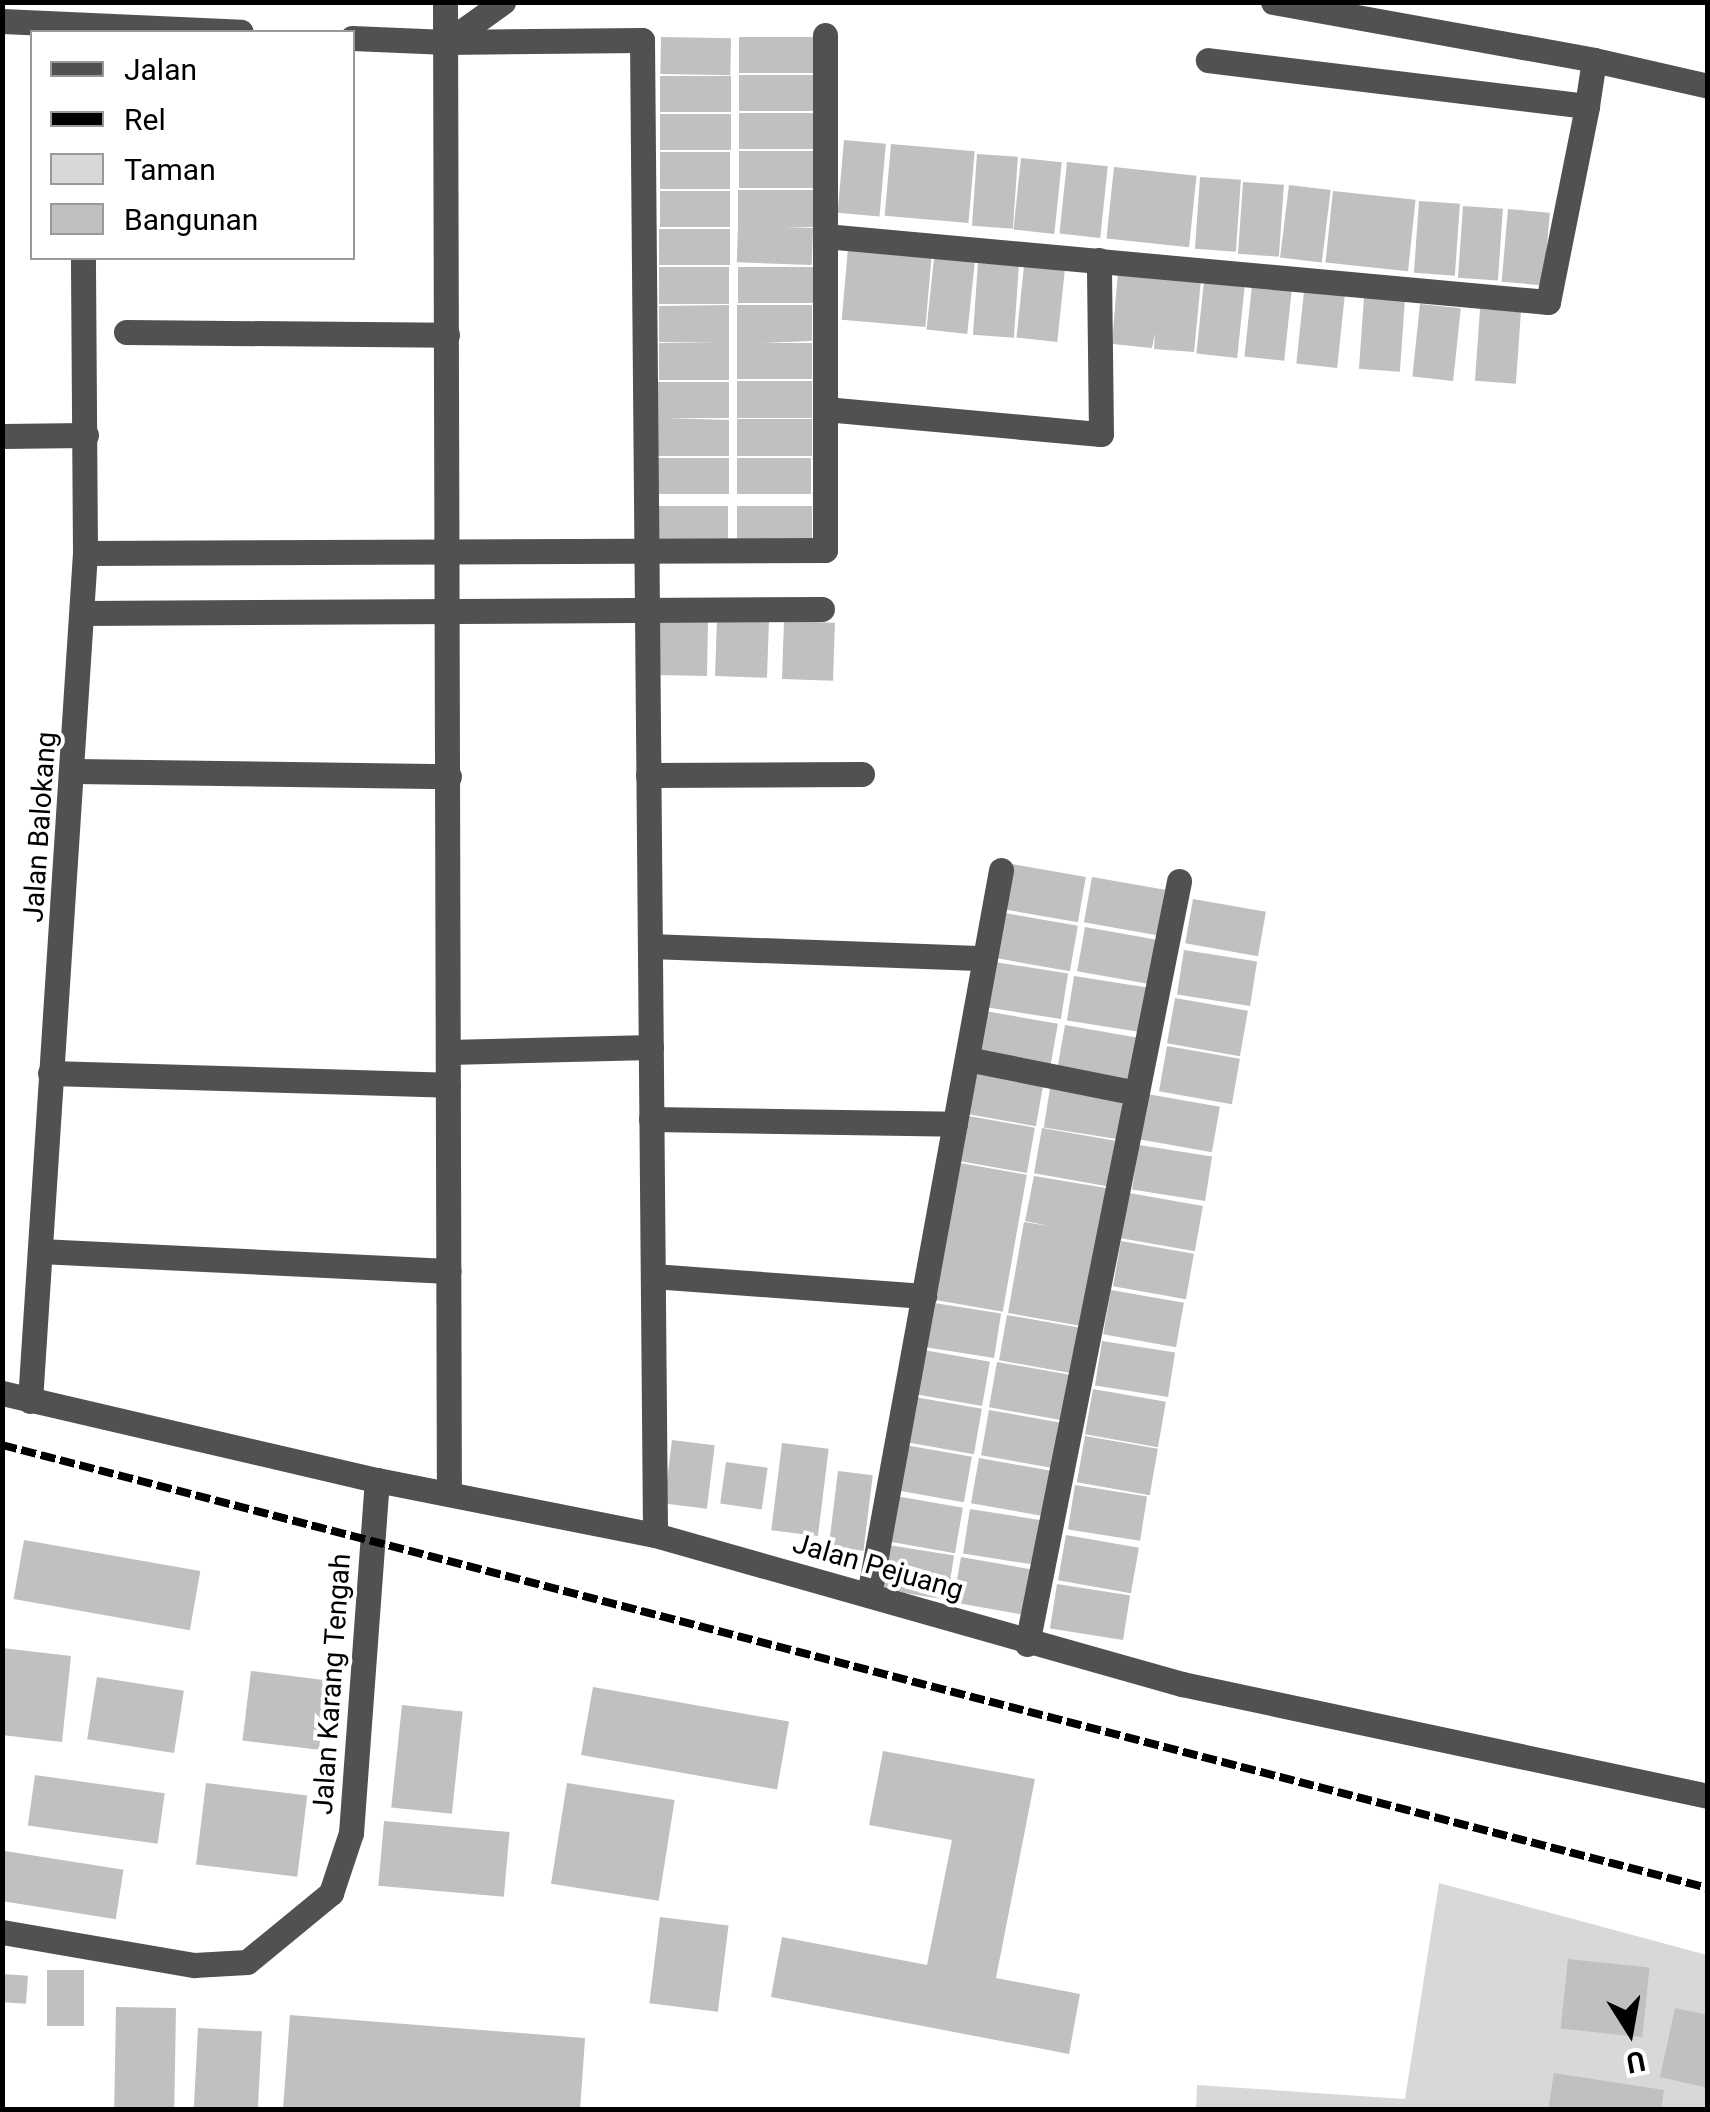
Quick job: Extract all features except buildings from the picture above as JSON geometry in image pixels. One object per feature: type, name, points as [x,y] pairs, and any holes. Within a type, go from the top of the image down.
[{"type":"street","points":[[445,2],[450,1490]]},
{"type":"street","points":[[447,42],[503,2]]},
{"type":"street","points":[[1273,2],[1594,60],[1708,86]]},
{"type":"street","points":[[2,22],[73,20],[213,30]]},
{"type":"street","points":[[85,553],[825,550],[825,35]]},
{"type":"street","points":[[355,38],[447,42],[642,40],[655,1534]]},
{"type":"street","points":[[1208,60],[1587,106]]},
{"type":"street","points":[[824,236],[1548,302],[1594,60]]},
{"type":"street","name":"Jalan Balokang","points":[[30,1401],[50,1073],[75,771],[85,553],[83,260]]},
{"type":"street","points":[[825,410],[1101,434],[1099,260]]},
{"type":"street","points":[[126,332],[447,335]]},
{"type":"street","points":[[2,436],[86,435]]},
{"type":"street","points":[[82,612],[822,609]]},
{"type":"street","points":[[75,771],[448,776]]},
{"type":"street","points":[[648,775],[862,774]]},
{"type":"street","points":[[869,1595],[1001,870]]},
{"type":"street","points":[[1028,1644],[1179,881]]},
{"type":"street","points":[[650,946],[984,958]]},
{"type":"street","points":[[448,1052],[651,1046]]},
{"type":"street","points":[[967,1058],[1136,1093]]},
{"type":"street","points":[[50,1073],[448,1085]]},
{"type":"street","points":[[651,1119],[955,1124]]},
{"type":"street","points":[[40,1251],[449,1271]]},
{"type":"street","points":[[652,1276],[924,1296]]},
{"type":"street","name":"Jalan Pejuang","points":[[2,1393],[377,1480],[450,1490],[655,1534],[1028,1644],[1182,1684],[1708,1796]]},
{"type":"street","name":"Jalan Karang Tengah","points":[[2,1932],[194,1965],[247,1962],[330,1892],[351,1833],[377,1480]]},
{"type":"green space","points":[[1439,1883],[1707,1955],[1707,2109],[1196,2110],[1197,2085],[1405,2099]]},
{"type":"railway","points":[[2,1445],[1708,1888]]}]
